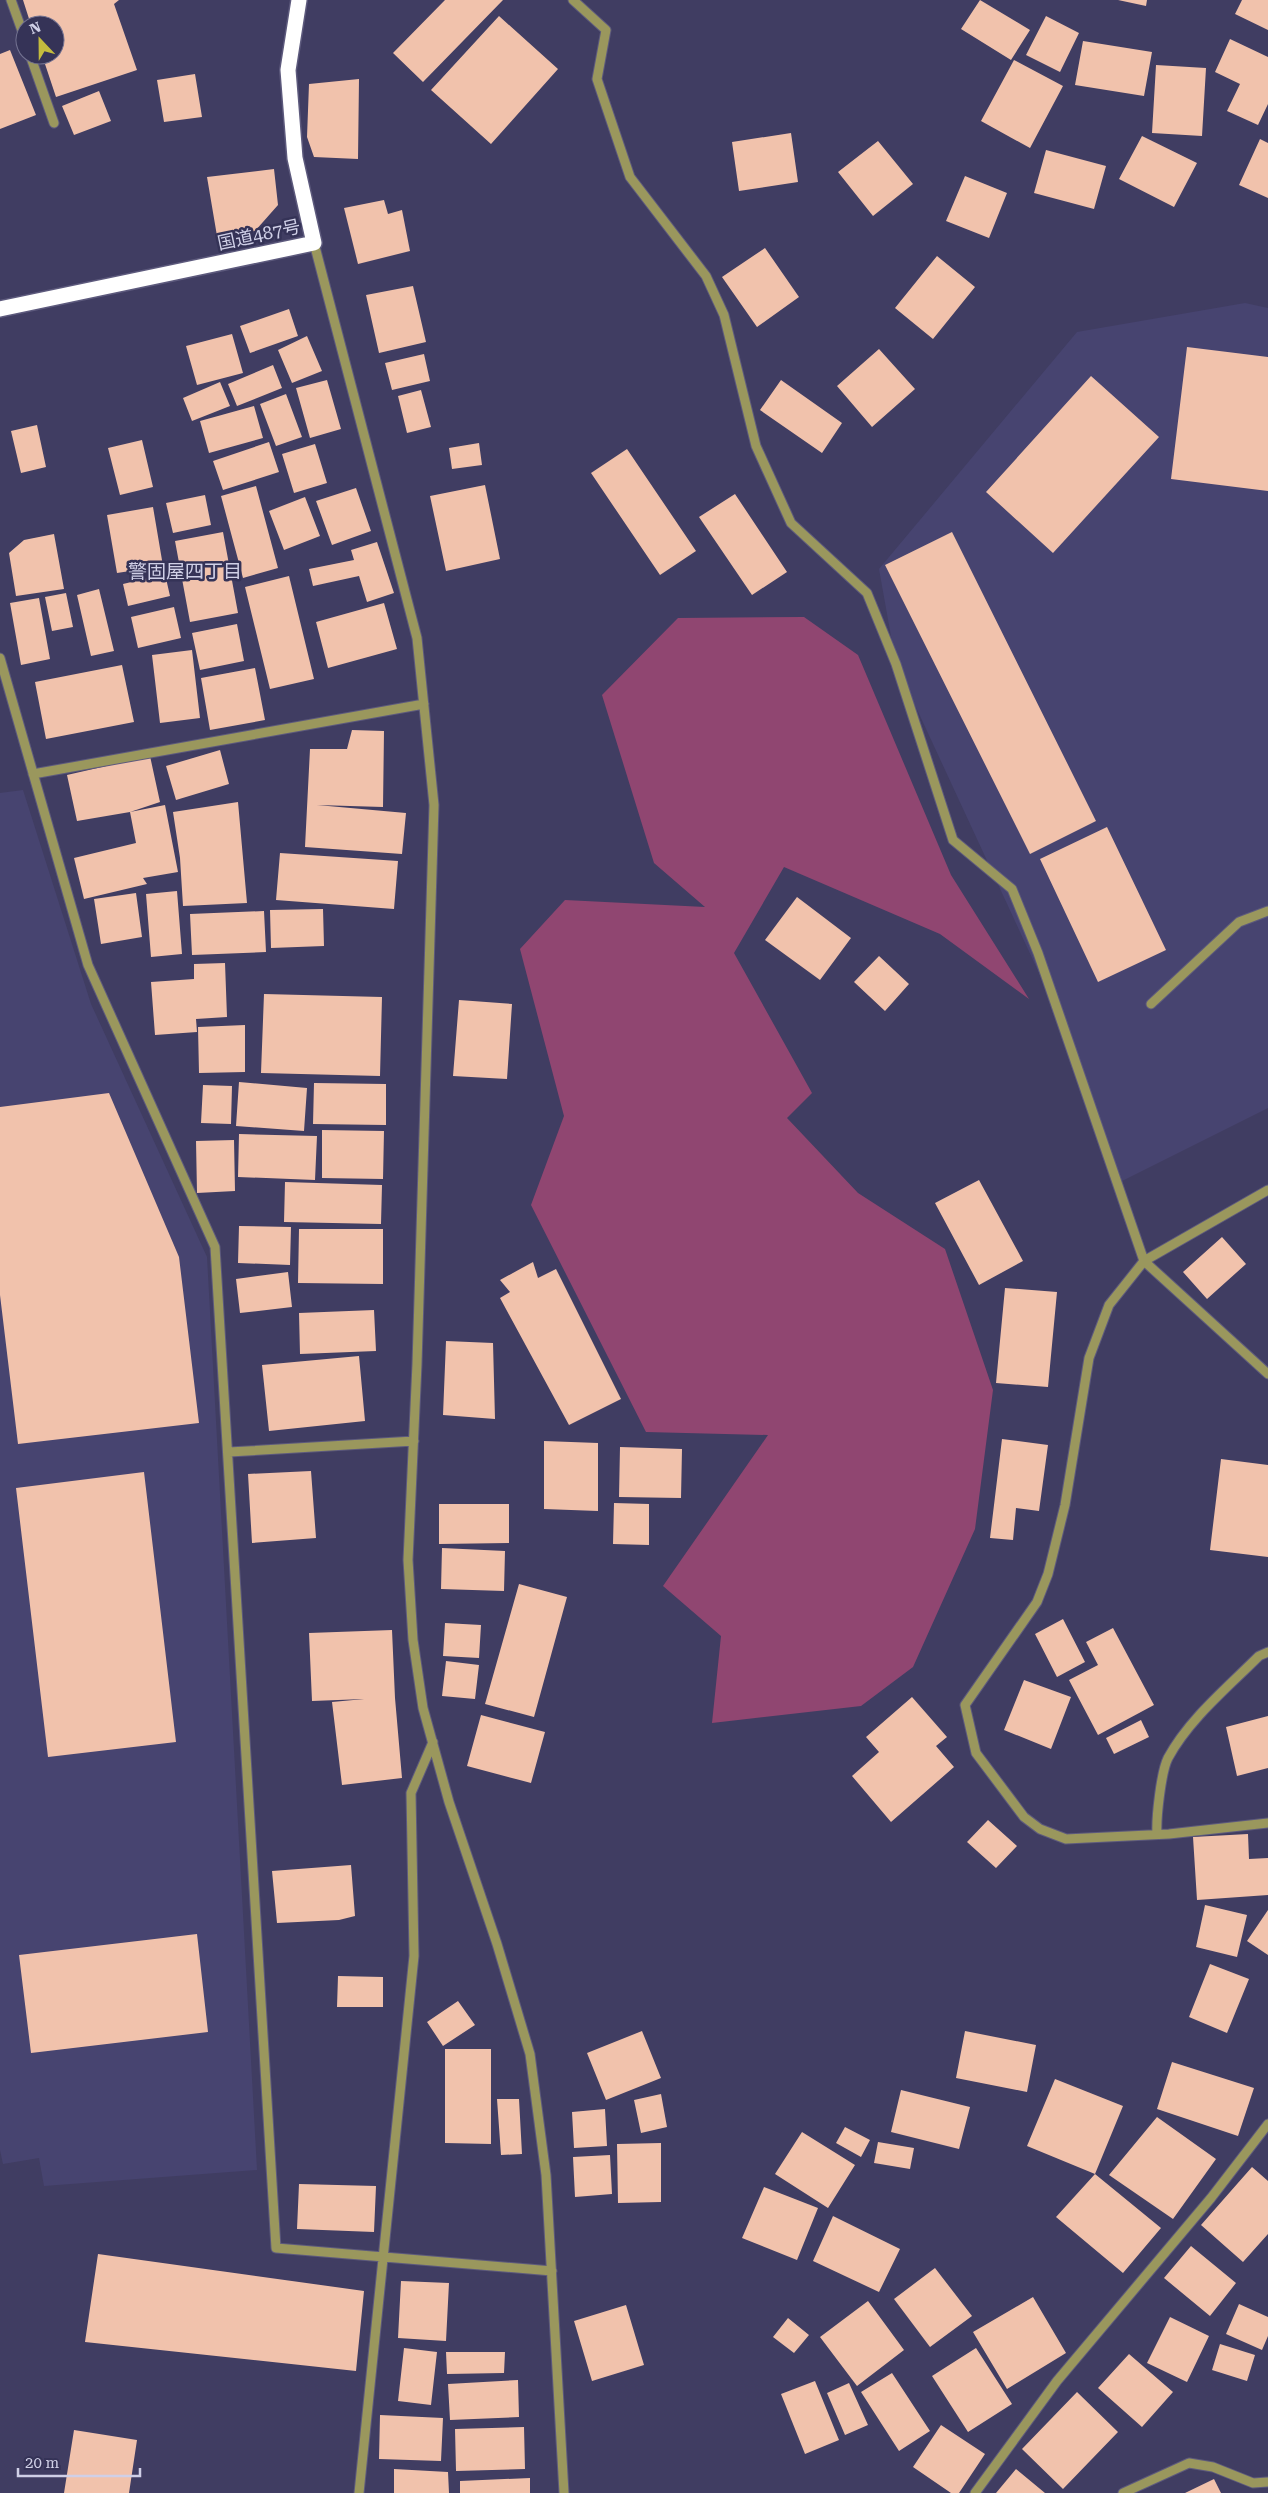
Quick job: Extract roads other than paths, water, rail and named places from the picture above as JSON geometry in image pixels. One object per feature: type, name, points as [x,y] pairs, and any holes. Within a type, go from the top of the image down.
[{"type":"highway","name":"国道487号","points":[[0,309],[314,243],[295,158],[288,70],[299,0]]},
{"type":"street","points":[[11,0],[16,15]]},
{"type":"street","points":[[573,0],[606,30],[597,79],[630,177],[706,276],[724,315],[756,446],[791,522],[867,593],[896,664],[952,840],[1012,889],[1038,953],[1144,1261],[1268,1374]]},
{"type":"street","points":[[34,65],[54,123]]},
{"type":"street","points":[[314,243],[416,638],[424,704],[434,805],[414,1441],[408,1560],[413,1640],[423,1708],[449,1802],[497,1944],[530,2054],[546,2175],[564,2493]]},
{"type":"street","points":[[0,658],[88,965],[215,1247],[229,1452],[276,2248],[552,2271]]},
{"type":"street","points":[[33,774],[424,704]]},
{"type":"street","points":[[1151,1004],[1239,922],[1268,911]]},
{"type":"street","points":[[1268,1190],[1144,1261],[1109,1305],[1089,1358],[1065,1505],[1048,1574],[1037,1602],[965,1705],[976,1753],[1024,1817],[1040,1829],[1066,1839],[1157,1834],[1268,1823]]},
{"type":"street","points":[[229,1452],[414,1441]]},
{"type":"street","points":[[1157,1834],[1156,1820],[1167,1760],[1184,1734],[1201,1715],[1259,1656],[1268,1652]]},
{"type":"street","points":[[359,2493],[414,1956],[411,1793],[433,1742]]},
{"type":"street","points":[[975,2493],[1057,2382],[1211,2198],[1268,2124]]},
{"type":"street","points":[[1124,2493],[1189,2463],[1213,2467],[1253,2483],[1268,2482]]},
{"type":"district","name":"警固屋四丁目","points":[[185,571]]}]
